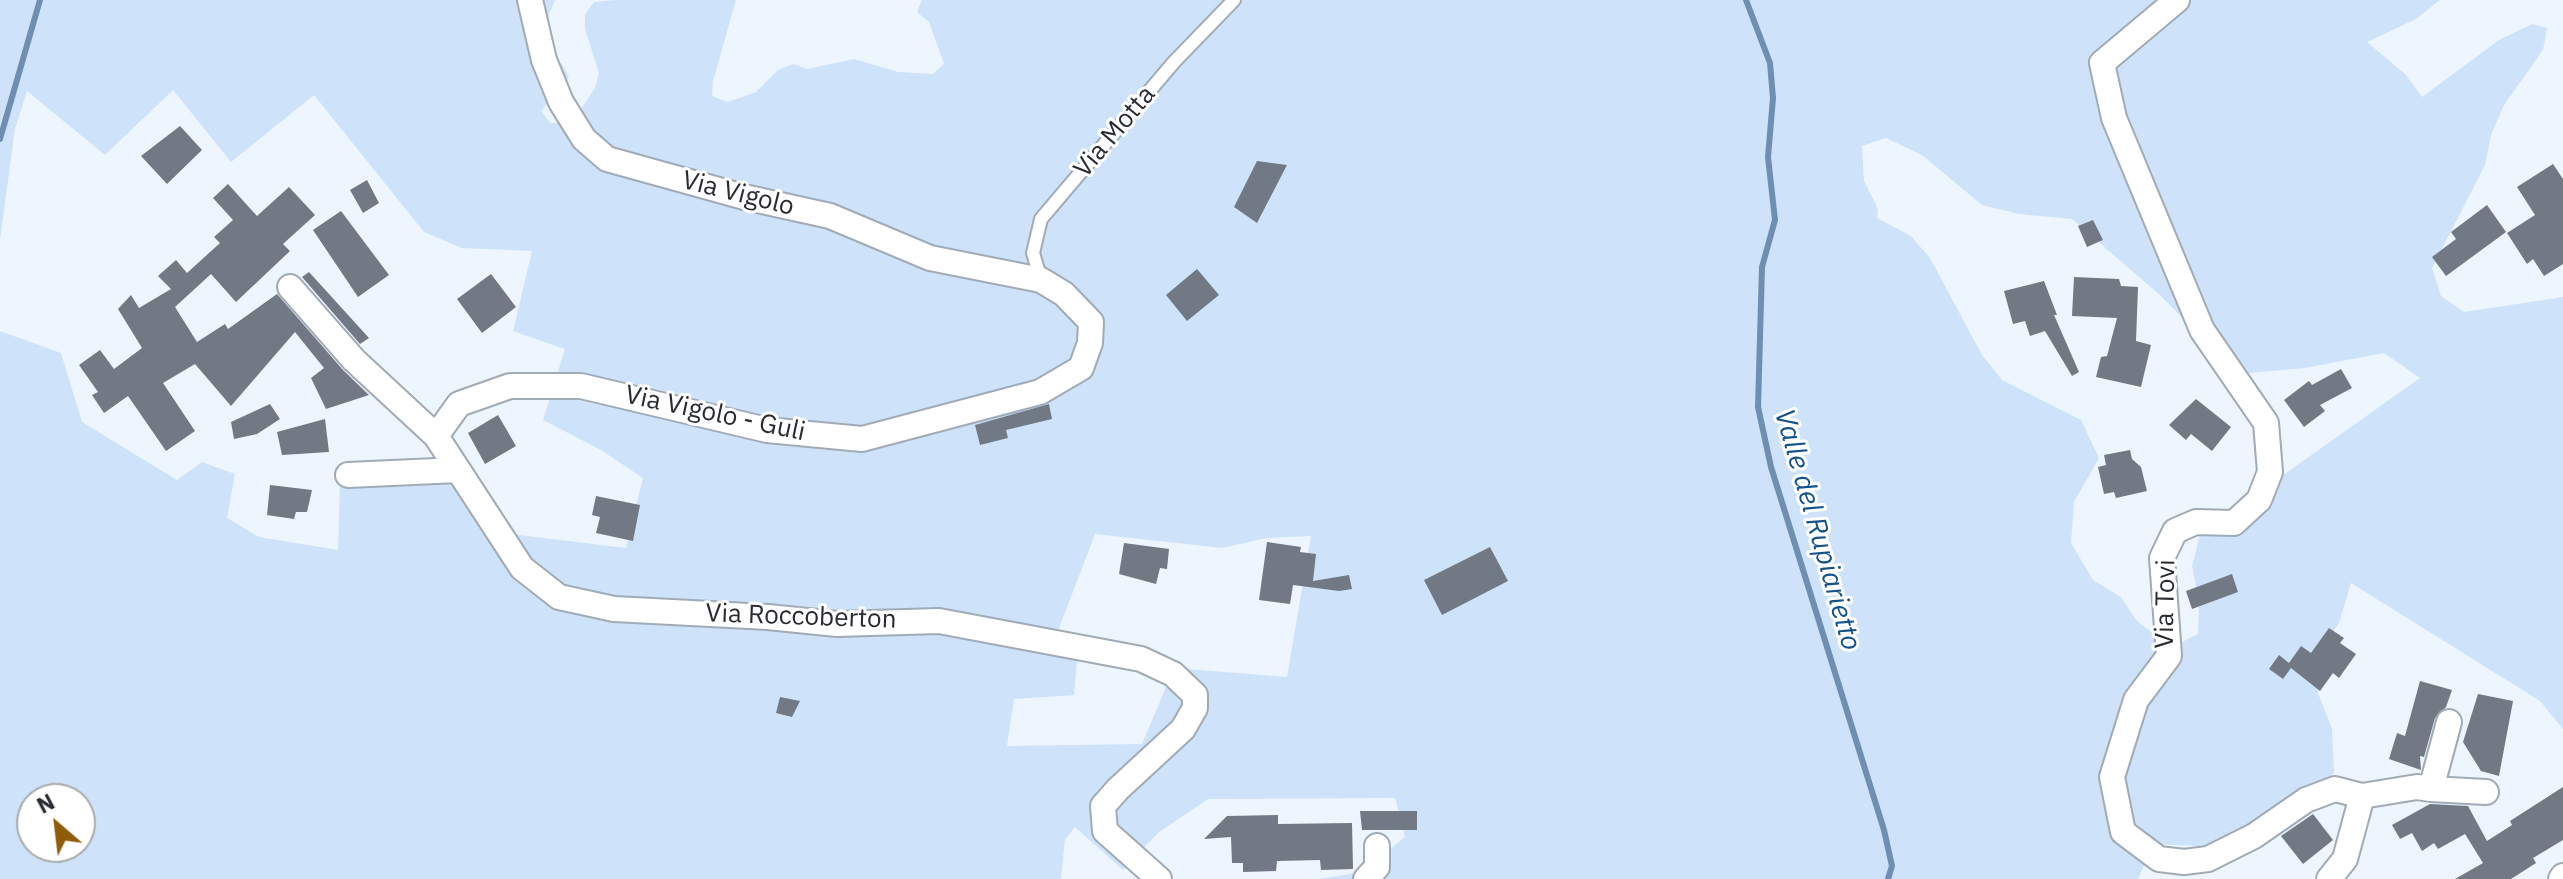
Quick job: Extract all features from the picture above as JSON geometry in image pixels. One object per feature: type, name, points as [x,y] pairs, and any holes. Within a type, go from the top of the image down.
[{"type":"street","name":"Via Vigolo","points":[[530,0],[544,60],[561,102],[584,139],[607,159],[744,197],[830,216],[930,258],[1041,280]]},
{"type":"street","name":"Via Tovi","points":[[2177,0],[2102,63],[2114,118],[2202,330],[2266,423],[2270,472],[2259,500],[2234,523],[2196,522],[2175,531],[2162,558],[2169,656],[2136,700],[2112,777],[2123,832],[2159,859],[2184,862],[2208,859],[2254,836],[2306,800],[2335,789],[2362,796]]},
{"type":"street","name":"Via Vigolo - Guli","points":[[436,436],[459,404],[510,386],[581,386],[767,430],[862,439],[952,417],[1040,392],[1081,368],[1090,343],[1091,322],[1064,294],[1041,280]]},
{"type":"street","name":"Via Roccoberton","points":[[290,287],[354,360],[436,436],[522,568],[559,597],[614,609],[837,624],[939,621],[1141,659],[1173,674],[1195,695],[1195,708],[1183,729],[1103,806],[1105,831],[1159,879]]},
{"type":"street","points":[[348,475],[458,470]]},
{"type":"street","points":[[2431,789],[2449,722]]},
{"type":"street","points":[[2329,879],[2345,859],[2362,796],[2417,787],[2486,792]]},
{"type":"street","points":[[1366,879],[1377,867],[1377,846]]},
{"type":"lane","name":"Via Motta","points":[[1041,280],[1033,253],[1041,219],[1174,62],[1234,0]]},
{"type":"shaded area","points":[[0,0],[555,0],[543,28],[549,57],[562,64],[569,77],[541,111],[550,123],[565,122],[578,114],[595,88],[599,73],[585,29],[585,14],[594,2],[615,0],[736,0],[713,81],[712,96],[728,102],[756,92],[778,70],[793,64],[807,69],[854,59],[898,72],[933,74],[944,64],[929,22],[917,12],[922,0],[2440,0],[2416,19],[2367,42],[2405,74],[2422,97],[2499,40],[2532,24],[2547,28],[2543,50],[2504,105],[2491,135],[2485,165],[2432,268],[2441,296],[2464,312],[2563,297],[2563,729],[2540,701],[2351,583],[2339,623],[2318,653],[2318,693],[2332,729],[2334,772],[2310,803],[2239,848],[2154,844],[2138,879],[1319,879],[1362,872],[1405,837],[1395,798],[1208,799],[1159,832],[1123,870],[1075,827],[1065,840],[1061,879],[0,879],[0,331],[61,353],[82,422],[177,480],[202,462],[235,474],[227,518],[259,537],[338,550],[340,481],[447,473],[495,532],[626,548],[643,478],[601,450],[543,420],[565,349],[513,331],[532,251],[462,248],[424,232],[314,95],[231,162],[173,90],[105,155],[27,91],[15,129],[0,239]],"holes":[[[1886,138],[1922,155],[1982,205],[2019,214],[2072,219],[2161,296],[2237,374],[2305,368],[2384,353],[2420,378],[2200,534],[2192,566],[2199,602],[2198,634],[2180,643],[2162,640],[2137,621],[2121,597],[2093,580],[2071,543],[2074,502],[2099,458],[2081,420],[2002,380],[1982,355],[1930,258],[1911,236],[1877,218],[1878,209],[1864,181],[1862,146]],[[1095,534],[1222,548],[1267,538],[1311,536],[1287,677],[1174,668],[1142,744],[1007,746],[1014,699],[1074,695],[1077,659],[1053,644]]]},
{"type":"building","points":[[180,126],[202,150],[167,184],[141,156]]},
{"type":"building","points":[[1257,161],[1287,165],[1257,223],[1234,207]]},
{"type":"building","points":[[2553,164],[2563,179],[2563,264],[2544,276],[2533,259],[2527,264],[2507,233],[2535,215],[2517,187]]},
{"type":"building","points":[[367,180],[379,203],[363,213],[350,190]]},
{"type":"building","points":[[228,184],[257,216],[289,187],[315,215],[283,244],[290,251],[236,302],[211,274],[175,307],[197,342],[225,324],[228,329],[277,294],[369,395],[326,409],[311,378],[324,368],[295,332],[231,406],[195,364],[163,383],[195,431],[166,451],[128,396],[104,413],[92,395],[98,392],[79,365],[100,350],[114,369],[142,348],[118,309],[131,295],[139,308],[171,289],[158,276],[176,260],[187,273],[220,243],[214,237],[233,220],[213,198]]},
{"type":"building","points":[[2487,205],[2506,232],[2446,276],[2432,257],[2456,239],[2451,232]]},
{"type":"building","points":[[341,211],[389,275],[358,297],[313,230]]},
{"type":"building","points":[[2093,220],[2103,240],[2087,247],[2078,226]]},
{"type":"building","points":[[1197,269],[1219,295],[1187,321],[1166,295]]},
{"type":"building","points":[[309,272],[369,338],[360,344],[302,277]]},
{"type":"building","points":[[491,274],[516,307],[482,333],[457,299]]},
{"type":"building","points":[[2074,277],[2119,279],[2121,286],[2138,287],[2136,341],[2151,345],[2141,387],[2096,377],[2101,357],[2107,356],[2117,318],[2072,316]]},
{"type":"building","points":[[2044,281],[2057,315],[2054,315],[2079,372],[2072,376],[2045,331],[2030,336],[2025,321],[2013,324],[2004,291]]},
{"type":"building","points":[[2341,369],[2352,388],[2320,405],[2325,411],[2304,427],[2284,400],[2309,381],[2312,385]]},
{"type":"building","points":[[2196,399],[2231,427],[2212,451],[2191,434],[2186,440],[2169,425]]},
{"type":"building","points":[[270,404],[280,419],[257,434],[234,439],[231,422]]},
{"type":"building","points":[[1049,404],[1052,419],[1006,430],[1008,438],[980,445],[975,425]]},
{"type":"building","points":[[498,415],[516,446],[485,464],[468,433]]},
{"type":"building","points":[[325,419],[329,452],[282,455],[277,432]]},
{"type":"building","points":[[2130,450],[2132,459],[2141,467],[2147,491],[2116,498],[2114,492],[2104,494],[2098,467],[2106,465],[2104,455]]},
{"type":"building","points":[[270,485],[312,490],[307,512],[296,512],[294,519],[267,515]]},
{"type":"building","points":[[596,496],[640,505],[633,541],[596,533],[600,517],[592,515]]},
{"type":"building","points":[[1267,542],[1301,547],[1300,552],[1316,554],[1313,581],[1349,575],[1352,589],[1339,591],[1293,585],[1290,604],[1259,600]]},
{"type":"building","points":[[1124,543],[1169,549],[1167,569],[1160,568],[1156,584],[1119,574]]},
{"type":"building","points":[[1490,547],[1508,581],[1442,615],[1424,580]]},
{"type":"building","points":[[2232,574],[2238,592],[2192,609],[2186,591]]},
{"type":"building","points":[[2329,628],[2344,638],[2340,643],[2356,654],[2339,678],[2333,673],[2320,691],[2291,668],[2283,679],[2269,669],[2279,655],[2289,663],[2301,646],[2311,653]]},
{"type":"building","points":[[2420,681],[2452,690],[2446,707],[2435,718],[2424,757],[2420,756],[2421,770],[2389,759],[2397,733],[2405,736]]},
{"type":"building","points":[[2478,694],[2513,701],[2499,776],[2481,771],[2463,742]]},
{"type":"building","points":[[780,697],[800,701],[792,717],[776,713]]},
{"type":"building","points":[[2563,787],[2563,840],[2533,858],[2536,863],[2511,879],[2455,879],[2483,863],[2465,834],[2438,849],[2434,843],[2422,851],[2412,833],[2400,839],[2392,825],[2430,804],[2468,806],[2487,841],[2512,825],[2510,821]]},
{"type":"building","points":[[1360,811],[1417,811],[1417,830],[1362,830]]},
{"type":"building","points":[[2313,814],[2333,840],[2303,864],[2281,836]]},
{"type":"building","points":[[1278,815],[1278,824],[1352,823],[1353,869],[1321,870],[1320,860],[1277,861],[1276,871],[1243,872],[1243,863],[1232,863],[1231,837],[1204,839],[1227,816]]},
{"type":"waterway","points":[[0,139],[40,0]]},
{"type":"waterway","name":"Valle del Rupiarietto","points":[[1746,0],[1770,63],[1773,98],[1768,157],[1775,220],[1762,267],[1758,407],[1771,467],[1884,830],[1892,866],[1888,879]]}]
